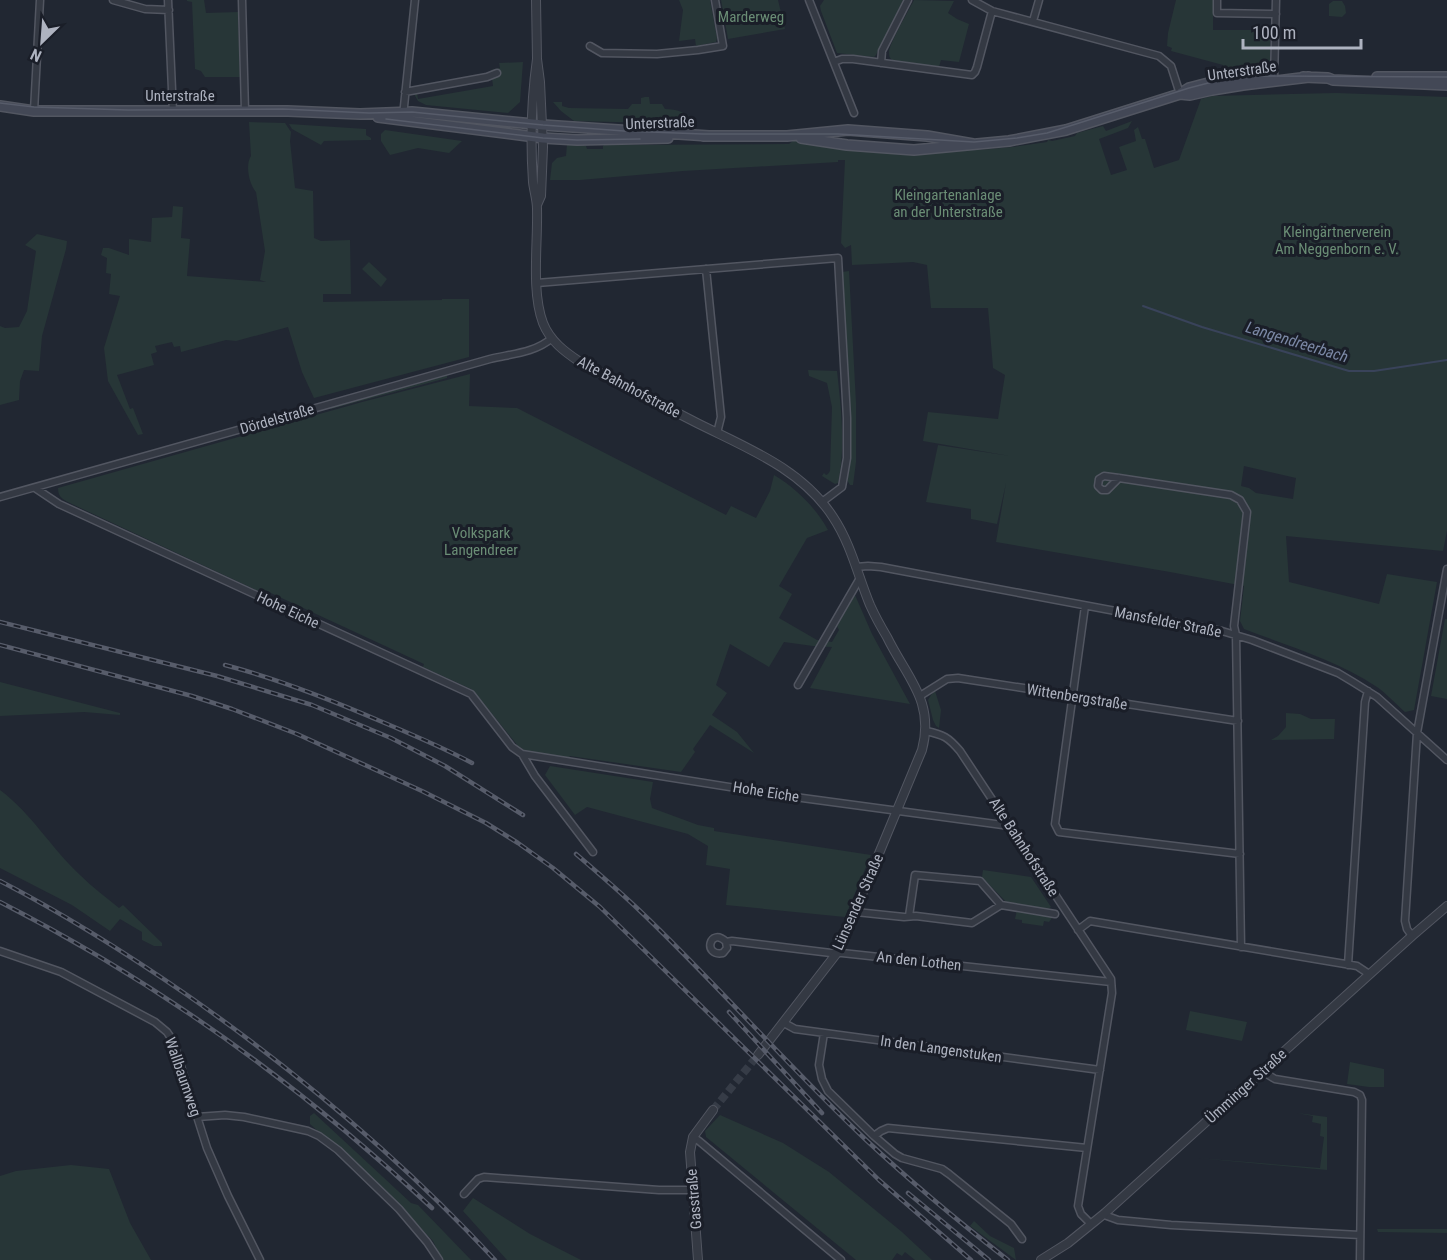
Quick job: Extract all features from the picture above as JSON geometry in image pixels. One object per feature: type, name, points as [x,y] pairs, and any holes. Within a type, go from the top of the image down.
[{"type":"main road","name":"Unterstraße","points":[[1328,78],[1334,76],[1447,77]]},
{"type":"main road","name":"Unterstraße","points":[[787,136],[847,145],[927,150],[1021,140],[1066,130],[1180,93],[1191,95],[1274,79],[1309,77],[1447,85]]},
{"type":"main road","name":"Unterstraße","points":[[0,106],[34,111],[245,111],[403,116],[543,138],[621,140],[709,136],[787,136],[848,130],[927,136],[973,144]]},
{"type":"main road","name":"Unterstraße","points":[[403,116],[420,112],[543,126],[709,136]]},
{"type":"street","points":[[34,111],[40,0]]},
{"type":"street","points":[[113,0],[145,9],[169,10]]},
{"type":"street","points":[[168,0],[172,112]]},
{"type":"street","points":[[242,0],[245,111]]},
{"type":"street","points":[[403,116],[415,0]]},
{"type":"street","name":"Alte Bahnhofstraße","points":[[536,0],[537,59],[543,126],[541,196],[537,207]]},
{"type":"street","points":[[590,46],[602,53],[657,54],[723,46],[715,0]]},
{"type":"street","points":[[881,63],[882,51],[908,0]]},
{"type":"street","points":[[972,0],[992,10],[1159,56],[1171,66],[1180,93]]},
{"type":"street","points":[[1033,21],[1039,0]]},
{"type":"street","points":[[1217,0],[1217,13],[1276,14]]},
{"type":"street","points":[[1274,79],[1276,0]]},
{"type":"street","points":[[811,1],[854,113]]},
{"type":"street","points":[[834,62],[853,59],[972,75],[977,67],[992,10]]},
{"type":"street","name":"Alte Bahnhofstraße","points":[[537,59],[531,124],[533,184],[537,207],[537,283],[542,321],[552,338],[580,362],[782,467],[801,481],[822,502],[837,524],[870,605],[920,696],[926,720],[926,731],[948,737],[960,751],[1112,982]]},
{"type":"street","points":[[405,92],[487,77],[497,73]]},
{"type":"street","points":[[537,283],[838,258],[847,458],[842,487],[822,502]]},
{"type":"street","points":[[706,269],[722,417],[717,433]]},
{"type":"street","name":"Dördelstraße","points":[[0,497],[536,348],[552,338]]},
{"type":"street","points":[[1119,478],[1109,489],[1105,491],[1100,489],[1099,479],[1104,476],[1119,478],[1231,495],[1242,503],[1248,516],[1234,626],[1238,721],[1241,947]]},
{"type":"street","name":"Hohe Eiche","points":[[35,488],[59,504],[471,694],[512,747],[522,754],[535,776],[594,852]]},
{"type":"street","name":"Mansfelder Straße","points":[[856,567],[881,567],[1236,635],[1338,673],[1368,691],[1447,760]]},
{"type":"street","points":[[1412,936],[1405,921],[1417,733],[1447,569]]},
{"type":"street","points":[[798,685],[860,578]]},
{"type":"street","points":[[1084,606],[1055,824],[1059,832],[1240,854]]},
{"type":"street","name":"Wittenbergstraße","points":[[920,696],[940,682],[953,678],[1238,721]]},
{"type":"street","points":[[1347,965],[1365,702],[1368,691]]},
{"type":"street","name":"Lünsender Straße","points":[[758,1055],[837,953],[922,750],[926,731]]},
{"type":"street","name":"Hohe Eiche","points":[[522,754],[769,793],[1010,826]]},
{"type":"street","points":[[909,916],[915,875],[980,880],[1001,904],[1055,914]]},
{"type":"street","points":[[856,912],[972,923],[1001,904]]},
{"type":"street","name":"Ümminger Straße","points":[[1041,1260],[1068,1243],[1104,1213],[1447,906]]},
{"type":"street","points":[[1078,930],[1090,921],[1357,966],[1369,974]]},
{"type":"street","name":"An den Lothen","points":[[726,942],[1112,982]]},
{"type":"street","name":"Wallbaumweg","points":[[0,951],[61,972],[155,1022],[167,1032],[173,1041],[207,1148],[260,1260]]},
{"type":"street","points":[[1091,1224],[1081,1214],[1078,1206],[1112,982]]},
{"type":"street","name":"In den Langenstuken","points":[[784,1023],[795,1029],[1100,1070]]},
{"type":"street","points":[[824,1033],[819,1065],[828,1091],[895,1154],[949,1173],[1011,1224],[1022,1239]]},
{"type":"street","points":[[1262,1071],[1275,1079],[1354,1092],[1360,1095],[1362,1100],[1360,1260]]},
{"type":"street","points":[[713,1110],[693,1137],[841,1260]]},
{"type":"street","points":[[197,1117],[225,1115],[244,1117],[308,1131],[319,1136],[339,1150],[399,1209],[439,1260]]},
{"type":"street","points":[[874,1136],[888,1128],[1087,1148]]},
{"type":"street","name":"Gasstraße","points":[[693,1137],[690,1152],[699,1260]]},
{"type":"street","points":[[464,1194],[478,1179],[484,1177],[659,1190],[693,1190]]},
{"type":"street","points":[[1104,1213],[1118,1220],[1176,1225],[1360,1235]]},
{"type":"green space","points":[[187,0],[204,0],[206,13],[238,12],[240,77],[205,77],[201,71],[195,69],[192,2]]},
{"type":"green space","points":[[679,0],[710,0],[716,42],[696,46],[695,39],[679,41],[683,10]]},
{"type":"green space","name":"Marderweg","points":[[721,0],[778,0],[785,29],[728,39]]},
{"type":"green space","points":[[824,0],[903,0],[874,57],[837,53],[821,11],[820,6]]},
{"type":"green space","points":[[914,0],[954,1],[948,13],[969,24],[959,62],[941,60],[939,67],[893,61],[890,58],[892,42]]},
{"type":"green space","points":[[1176,0],[1213,0],[1213,30],[1270,30],[1270,63],[1225,69],[1223,65],[1171,51],[1172,48],[1167,46],[1168,33]]},
{"type":"green space","points":[[1333,1],[1342,1],[1345,6],[1346,13],[1342,17],[1329,16],[1329,4]]},
{"type":"green space","points":[[523,62],[520,102],[508,113],[426,105],[418,101],[414,94],[417,93],[418,99],[493,86],[491,70],[500,68],[499,63]]},
{"type":"green space","points":[[1336,93],[1447,97],[1447,531],[1443,551],[1286,536],[1289,582],[1379,604],[1387,574],[1437,582],[1414,710],[1405,712],[1377,687],[1346,669],[1244,629],[1240,621],[1244,586],[996,542],[1006,483],[997,524],[971,519],[971,509],[926,502],[938,445],[1010,456],[923,441],[928,412],[998,419],[1005,375],[993,368],[988,308],[931,308],[927,265],[913,262],[852,265],[851,245],[845,248],[841,243],[845,160],[580,180],[550,180],[552,163],[557,158],[566,156],[567,144],[584,144],[587,149],[603,149],[607,142],[612,145],[789,144],[794,140],[975,148],[978,150],[1047,142],[1075,136],[1077,133],[1103,126],[1106,131],[1132,121],[1128,128],[1099,139],[1111,175],[1127,170],[1119,147],[1136,141],[1134,130],[1138,127],[1142,139],[1145,139],[1154,168],[1179,160],[1201,99],[1212,96]],"holes":[[[1244,466],[1296,478],[1293,499],[1256,493],[1241,486]]]},
{"type":"green space","points":[[649,97],[650,104],[662,104],[665,109],[687,114],[696,124],[574,121],[553,102],[562,102],[562,106],[569,108],[628,109],[632,104],[641,104],[641,98]]},
{"type":"green space","points":[[249,122],[285,123],[291,132],[295,188],[313,191],[314,238],[321,241],[350,240],[351,294],[323,294],[323,302],[469,299],[469,357],[314,398],[302,372],[288,327],[236,341],[226,340],[181,352],[180,346],[174,347],[172,342],[155,346],[157,352],[151,354],[154,365],[117,375],[130,409],[133,408],[143,434],[138,435],[108,381],[104,348],[120,296],[109,294],[111,274],[106,273],[107,258],[101,255],[103,248],[129,255],[129,239],[151,242],[152,218],[172,217],[173,206],[183,207],[181,238],[190,239],[187,276],[266,282],[260,280],[265,251],[256,192],[249,174],[248,164],[251,156]]},
{"type":"green space","points":[[289,124],[366,129],[366,135],[371,140],[324,141],[321,145],[292,129]]},
{"type":"green space","points":[[385,130],[462,141],[449,153],[418,148],[390,155],[381,141],[381,134]]},
{"type":"green space","points":[[37,234],[67,241],[66,249],[42,336],[39,371],[24,370],[20,381],[19,400],[0,405],[0,326],[19,327],[27,311],[36,251],[25,245]]},
{"type":"green space","points":[[369,262],[387,279],[381,287],[362,269]]},
{"type":"green space","points":[[849,271],[856,403],[856,462],[853,485],[850,485],[847,480],[851,432],[842,272]]},
{"type":"green space","points":[[808,370],[837,371],[842,456],[838,483],[835,484],[822,476],[830,471],[832,407],[827,383],[809,376]]},
{"type":"green space","name":"Volkspark Langendreer","points":[[470,374],[469,406],[517,408],[726,515],[731,506],[756,518],[770,491],[774,475],[790,486],[805,499],[828,530],[807,538],[779,586],[792,594],[779,618],[817,640],[832,642],[839,630],[837,626],[855,595],[872,634],[910,704],[810,688],[832,647],[784,642],[769,667],[730,644],[716,685],[727,693],[712,715],[737,732],[754,753],[710,725],[693,749],[695,752],[681,772],[526,751],[518,746],[471,689],[423,667],[424,664],[260,588],[258,591],[72,504],[59,494],[58,488],[362,402]]},
{"type":"green space","points":[[447,375],[447,378],[331,409],[331,407]]},
{"type":"green space","points":[[1445,619],[1447,619],[1447,699],[1431,696]]},
{"type":"green space","points":[[0,682],[120,713],[120,715],[84,712],[0,716]]},
{"type":"green space","points":[[935,691],[941,710],[939,728],[933,720],[928,700]]},
{"type":"green space","points":[[1286,713],[1300,714],[1311,719],[1335,719],[1334,739],[1271,740],[1286,727]]},
{"type":"green space","points":[[550,766],[653,782],[650,799],[652,808],[698,825],[714,828],[714,831],[871,855],[845,917],[726,905],[730,869],[706,865],[708,846],[688,834],[587,807],[575,815],[545,775]]},
{"type":"green space","points":[[0,790],[32,820],[80,875],[119,908],[123,905],[162,943],[162,946],[154,946],[142,940],[142,932],[120,919],[110,931],[72,905],[0,868]]},
{"type":"green space","points":[[983,870],[1031,877],[1051,907],[1046,910],[1007,903],[982,877]]},
{"type":"green space","points":[[1017,910],[1052,918],[1049,922],[1044,921],[1043,926],[1022,923],[1022,920],[1015,919]]},
{"type":"green space","points":[[1190,1011],[1247,1022],[1242,1041],[1186,1030]]},
{"type":"green space","points":[[1350,1062],[1384,1069],[1384,1087],[1347,1084]]},
{"type":"green space","points":[[314,1113],[411,1203],[418,1205],[471,1260],[442,1260],[433,1241],[406,1213],[310,1124],[310,1116]]},
{"type":"green space","points":[[1297,1113],[1327,1117],[1327,1170],[1197,1158],[1320,1168],[1324,1137],[1320,1136],[1321,1124],[1312,1122],[1313,1116]]},
{"type":"green space","points":[[720,1115],[783,1143],[829,1172],[902,1232],[932,1260],[915,1260],[905,1252],[902,1256],[897,1253],[892,1260],[856,1260],[706,1137],[705,1131]]},
{"type":"green space","points":[[71,1165],[109,1169],[130,1223],[151,1260],[0,1260],[0,1176],[16,1171]]},
{"type":"green space","points":[[473,1198],[530,1234],[581,1260],[507,1260],[463,1211]]},
{"type":"green space","points":[[974,1221],[990,1236],[1014,1248],[1016,1260],[970,1226]]},
{"type":"green space","points":[[1377,1229],[1447,1229],[1447,1233],[1378,1232]]},
{"type":"waterway","name":"Langendreerbach","points":[[1143,306],[1202,327],[1349,371],[1374,371],[1447,360]]},
{"type":"tunnel","points":[[713,1110],[758,1055]]},
{"type":"tram line","points":[[0,103],[34,107],[128,110],[283,109],[369,113],[412,112],[624,131],[703,134],[838,134],[974,142],[1047,133],[1216,81],[1259,76],[1447,77]]},
{"type":"tram line","points":[[386,119],[543,138],[640,139]]},
{"type":"railway","points":[[0,622],[217,676],[312,705],[391,738],[445,766],[523,815]]},
{"type":"railway","points":[[0,645],[192,696],[232,709],[297,734],[422,791],[486,823],[518,843],[553,868],[600,907],[879,1180],[971,1260]]},
{"type":"railway","points":[[225,665],[323,697],[472,763]]},
{"type":"railway","points":[[576,854],[667,937],[865,1139],[935,1201],[1008,1260]]},
{"type":"railway","points":[[0,881],[73,922],[144,966],[231,1026],[349,1120],[424,1188],[495,1260]]},
{"type":"railway","points":[[0,902],[116,967],[172,1002],[226,1040],[332,1120],[432,1208]]},
{"type":"railway","points":[[729,1012],[822,1113]]},
{"type":"railway","points":[[908,1193],[989,1260]]},
{"type":"park label","name":"Kleingartenanlage an der Unterstraße","points":[[948,204]]},
{"type":"park label","name":"Kleingärtnerverein Am Neggenborn e. V.","points":[[1337,240]]}]
